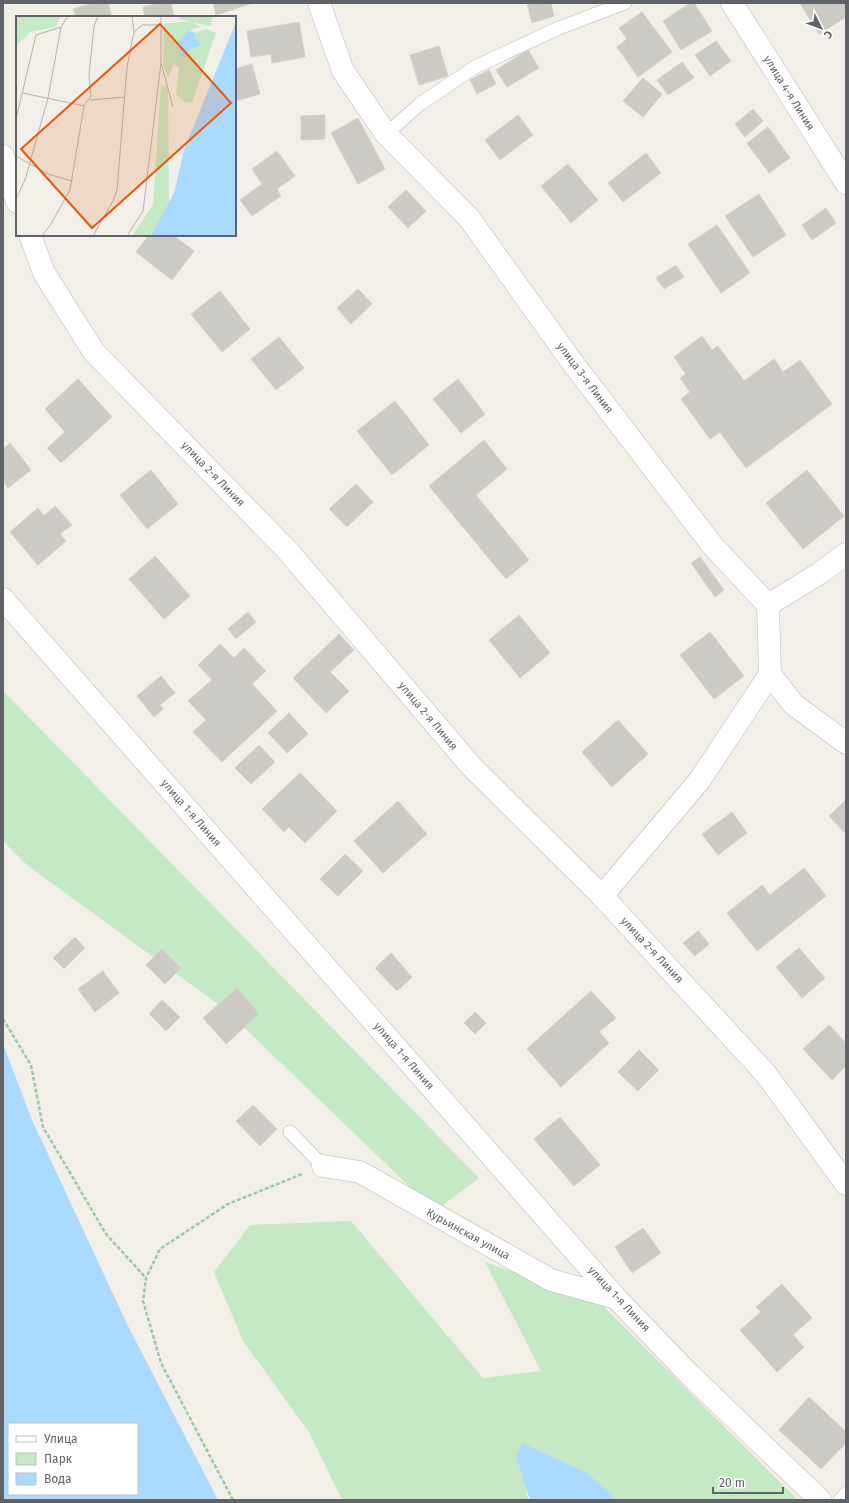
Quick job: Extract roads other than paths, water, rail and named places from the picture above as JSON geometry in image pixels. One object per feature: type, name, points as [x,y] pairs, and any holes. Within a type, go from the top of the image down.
[{"type":"street","name":"улица 3-я Линия","points":[[319,3],[343,71],[386,134],[469,218],[572,362],[708,539],[768,605]]},
{"type":"street","name":"улица 4-я Линия","points":[[732,3],[846,183]]},
{"type":"street","points":[[3,156],[16,199]]},
{"type":"street","name":"улица 2-я Линия","points":[[30,236],[44,273],[94,352],[288,550],[471,766],[602,896],[766,1074],[846,1184]]},
{"type":"street","points":[[602,896],[699,781],[770,674],[768,605],[820,573],[846,554]]},
{"type":"street","name":"улица 1-я Линия","points":[[3,599],[616,1298],[689,1374],[820,1500]]},
{"type":"street","points":[[770,674],[793,704],[846,743]]},
{"type":"street","name":"Курьинская улица","points":[[323,1166],[360,1172],[551,1280],[616,1298]]},
{"type":"lane","points":[[386,134],[420,104],[475,67],[559,28],[625,3]]},
{"type":"lane","points":[[290,1132],[323,1166]]},
{"type":"lane","points":[[840,1500],[846,1493]]},
{"type":"water","points":[[3,1044],[32,1120],[127,1324],[218,1500],[3,1500]]},
{"type":"water","points":[[522,1443],[589,1474],[617,1500],[530,1500],[516,1456]]}]
